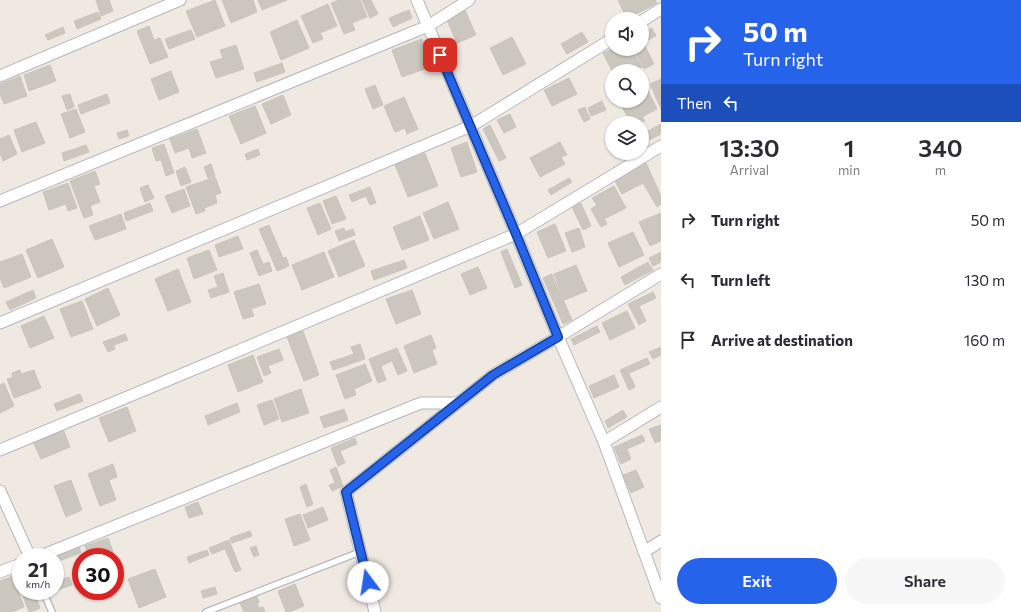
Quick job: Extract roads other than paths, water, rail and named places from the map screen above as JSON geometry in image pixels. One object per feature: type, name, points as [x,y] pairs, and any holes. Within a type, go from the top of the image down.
[{"type":"street","points":[[0,76],[180,0]]},
{"type":"street","points":[[416,0],[516,234],[558,337],[604,442],[661,598]]},
{"type":"street","points":[[0,201],[428,26],[469,0]]},
{"type":"street","points":[[649,16],[661,9]]},
{"type":"street","points":[[0,324],[470,126],[605,43]]},
{"type":"street","points":[[0,450],[516,234],[661,146]]},
{"type":"street","points":[[375,612],[346,492],[493,375],[661,274]]},
{"type":"street","points":[[61,548],[421,404],[458,403]]},
{"type":"street","points":[[604,442],[661,406]]},
{"type":"street","points":[[0,491],[26,548]]},
{"type":"street","points":[[644,552],[661,541]]},
{"type":"street","points":[[0,572],[12,567]]},
{"type":"lane","points":[[206,612],[360,552]]},
{"type":"lane","points":[[47,600],[52,612]]}]
